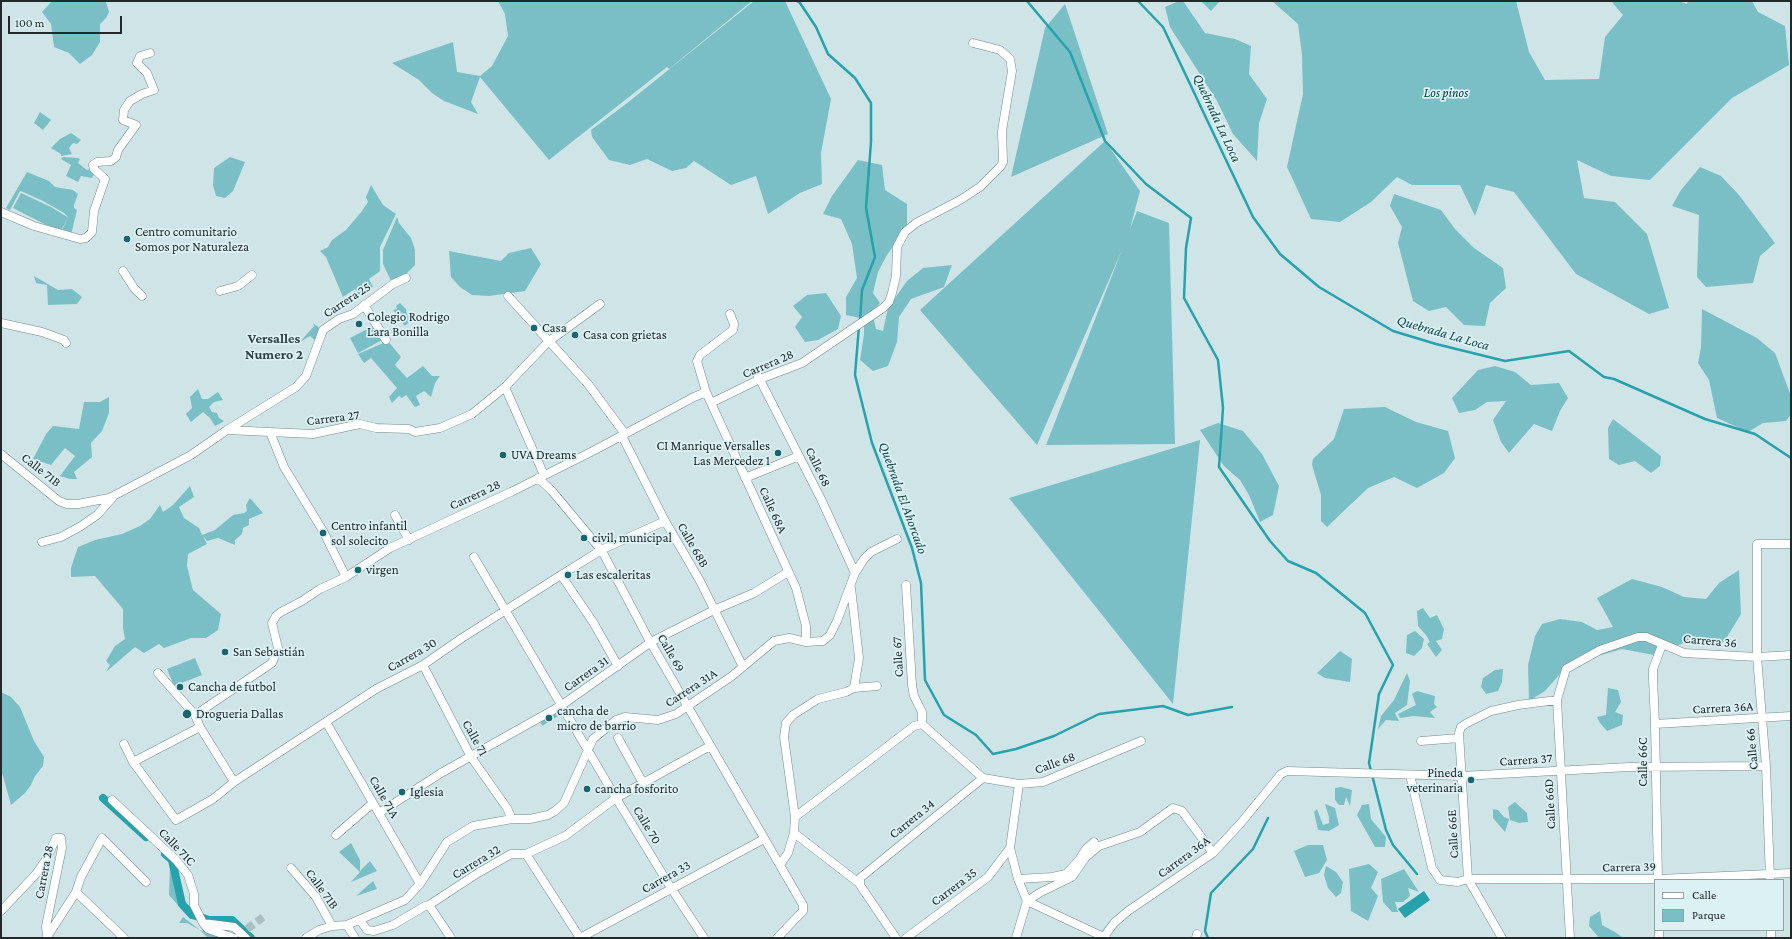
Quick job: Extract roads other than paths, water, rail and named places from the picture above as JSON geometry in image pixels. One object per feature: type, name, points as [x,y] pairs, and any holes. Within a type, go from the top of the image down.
[{"type":"street","name":"Carrera 28","points":[[711,403],[759,376],[802,363],[857,327],[889,302],[896,276],[897,247],[905,232],[916,223],[973,191],[1001,166],[1003,162],[1002,131],[1012,71],[1010,59],[1000,50],[973,43]]},
{"type":"street","points":[[1,212],[34,226],[80,239],[86,238],[92,232],[94,211],[105,179],[94,170],[93,165],[97,162],[111,161],[116,157],[118,150],[136,125],[123,120],[124,110],[130,101],[142,94],[154,90],[147,73],[137,63],[140,56],[150,53]]},
{"type":"street","points":[[123,271],[134,288],[142,296]]},
{"type":"street","points":[[220,291],[238,286],[252,275]]},
{"type":"street","name":"Carrera 25","points":[[227,430],[258,409],[296,387],[306,376],[323,330],[340,319],[353,314],[393,284],[406,278]]},
{"type":"street","points":[[508,296],[548,342]]},
{"type":"street","name":"Carrera 27","points":[[227,430],[313,434],[360,424],[376,428],[409,429],[415,432],[440,428],[472,414],[505,387],[548,342],[600,304]]},
{"type":"street","points":[[364,305],[386,340]]},
{"type":"street","name":"Calle 68A","points":[[730,314],[734,324],[733,330],[700,355],[697,361],[706,392],[802,605],[806,642]]},
{"type":"street","points":[[1,323],[42,332],[64,340],[66,343]]},
{"type":"street","name":"Calle 68B","points":[[548,342],[588,384],[624,435],[665,521],[700,581],[743,667]]},
{"type":"street","name":"Calle 68","points":[[759,376],[855,573]]},
{"type":"street","name":"Calle 69","points":[[505,387],[541,477],[602,550],[651,642],[710,746],[804,905],[803,911],[777,938]]},
{"type":"street","name":"Carrera 28","points":[[195,716],[272,663],[278,648],[272,624],[276,616],[282,612],[320,589],[346,577],[390,548],[541,477],[624,435],[694,396],[706,392]]},
{"type":"street","points":[[42,542],[61,537],[81,526],[97,515],[114,496],[191,456],[227,430]]},
{"type":"street","points":[[270,432],[284,467],[323,531],[346,577]]},
{"type":"street","name":"Calle 71B","points":[[1,454],[40,486],[67,504],[78,504],[114,496]]},
{"type":"street","points":[[745,478],[799,456]]},
{"type":"street","points":[[395,515],[409,540]]},
{"type":"street","name":"Carrera 30","points":[[133,762],[176,820],[213,798],[234,782],[376,689],[423,665],[561,575],[602,550],[665,521]]},
{"type":"street","name":"Carrera 31A","points":[[306,938],[319,930],[332,926],[347,925],[405,900],[420,884],[450,839],[474,826],[512,819],[548,815],[560,807],[564,803],[575,780],[588,748],[602,730],[616,720],[625,717],[658,720],[668,718],[676,714],[743,667],[763,648],[774,641],[789,638],[806,642],[823,641],[830,634],[837,621],[855,573],[864,559],[871,552],[897,539]]},
{"type":"street","name":"Calle 66","points":[[1770,877],[1766,766],[1757,656],[1757,544],[1791,544]]},
{"type":"street","name":"Calle 70","points":[[474,557],[588,748],[616,798],[671,888],[704,938]]},
{"type":"street","name":"Carrera 31","points":[[379,813],[435,777],[562,705],[651,642],[714,610],[754,593],[788,572]]},
{"type":"street","points":[[561,575],[593,622],[618,666]]},
{"type":"street","points":[[850,586],[859,658],[854,688]]},
{"type":"street","name":"Calle 67","points":[[906,586],[912,685],[914,696],[922,712],[922,724]]},
{"type":"street","name":"Carrera 36","points":[[1566,669],[1600,650],[1638,637],[1646,637],[1684,653],[1757,656],[1791,655]]},
{"type":"street","name":"Calle 66C","points":[[1658,879],[1655,768],[1656,724],[1653,669],[1662,645]]},
{"type":"street","name":"Calle 71","points":[[423,665],[471,757],[507,808],[512,819]]},
{"type":"street","name":"Calle 66D","points":[[1566,669],[1563,674],[1557,700],[1570,938]]},
{"type":"street","points":[[158,673],[195,716],[200,727],[234,782]]},
{"type":"street","points":[[780,865],[788,853],[794,833],[796,817],[784,737],[786,723],[793,715],[818,699],[846,692],[854,688],[877,686]]},
{"type":"street","points":[[1421,741],[1459,738],[1461,727],[1491,711],[1518,705],[1557,700]]},
{"type":"street","name":"Carrera 36A","points":[[1656,724],[1791,716]]},
{"type":"street","name":"Calle 71A","points":[[326,722],[420,884]]},
{"type":"street","points":[[796,817],[914,726],[922,724],[983,778]]},
{"type":"street","points":[[124,744],[133,762],[200,727]]},
{"type":"street","points":[[618,738],[643,783]]},
{"type":"street","name":"Calle 66E","points":[[1459,738],[1468,879],[1502,938]]},
{"type":"street","name":"Calle 68","points":[[983,778],[1020,784],[1043,782],[1141,741]]},
{"type":"street","name":"Carrera 32","points":[[360,920],[367,930],[382,930],[429,905],[478,873],[511,854],[526,854],[566,836],[616,798],[710,746]]},
{"type":"street","name":"Carrera 37","points":[[1287,771],[1462,776],[1629,767],[1766,766]]},
{"type":"street","name":"Carrera 36A","points":[[1104,938],[1128,911],[1213,853],[1282,774],[1287,771]]},
{"type":"street","name":"Carrera 39","points":[[1410,775],[1435,875],[1440,880],[1458,882],[1468,879],[1654,880]]},
{"type":"street","name":"Carrera 34","points":[[859,881],[862,875],[983,778]]},
{"type":"street","points":[[1016,938],[1027,901],[1018,880],[1010,848],[1020,784]]},
{"type":"street","name":"Calle 71C","points":[[112,800],[176,860],[188,875],[194,894],[194,905],[203,923]]},
{"type":"street","points":[[336,835],[373,803]]},
{"type":"street","points":[[1027,901],[1072,877],[1086,857],[1098,846],[1140,832],[1173,808],[1182,811],[1213,853]]},
{"type":"street","points":[[794,833],[859,881],[896,938]]},
{"type":"street","name":"Carrera 28","points":[[1,911],[36,874],[47,858],[56,838],[61,838],[62,848],[46,926],[47,938]]},
{"type":"street","points":[[47,938],[76,892],[81,877],[102,838],[146,882]]},
{"type":"street","name":"Carrera 33","points":[[580,938],[764,838]]},
{"type":"street","points":[[1018,880],[1056,877],[1066,874],[1079,860],[1086,849],[1094,842]]},
{"type":"street","name":"Carrera 35","points":[[906,938],[988,877],[1010,848]]},
{"type":"street","points":[[526,854],[580,938]]},
{"type":"street","name":"Calle 71B","points":[[291,868],[316,897],[332,926]]},
{"type":"street","name":"Carrera 39","points":[[1695,879],[1770,877],[1791,873]]},
{"type":"street","points":[[76,892],[124,938]]},
{"type":"street","points":[[1027,901],[1104,938]]},
{"type":"street","points":[[429,905],[451,938]]},
{"type":"street","points":[[203,923],[205,928],[234,938]]},
{"type":"street","points":[[203,923],[234,927],[246,938]]},
{"type":"street","points":[[347,925],[354,938]]},
{"type":"waterway","name":"Quebrada El Ahorcado","points":[[797,1],[800,3],[816,27],[828,54],[855,78],[871,103],[871,142],[866,208],[875,257],[862,290],[860,321]]},
{"type":"waterway","points":[[1027,1],[1070,52],[1105,141],[1146,184],[1191,218],[1186,248],[1184,298],[1218,360],[1223,408],[1219,467],[1270,541],[1288,561],[1316,573],[1365,613],[1393,665],[1379,694],[1369,763],[1386,830],[1393,845],[1417,874]]},
{"type":"waterway","name":"Quebrada La Loca","points":[[1138,1],[1163,27],[1253,217],[1280,254],[1319,287],[1393,331],[1436,344],[1505,361],[1569,351],[1604,377],[1614,379],[1705,419],[1755,434],[1791,458]]},
{"type":"waterway","name":"Quebrada El Ahorcado","points":[[859,326],[855,375],[872,443],[912,548],[921,583],[925,680],[944,715],[976,735],[993,754],[1016,749],[1054,736],[1099,714],[1163,706],[1188,715],[1232,707]]},
{"type":"waterway","points":[[103,798],[146,837]]},
{"type":"waterway","name":"Quebrada El Ahorcado","points":[[1208,938],[1205,931],[1211,893],[1253,849],[1268,818]]},
{"type":"waterway","points":[[165,854],[172,860],[182,904],[192,915],[199,917]]},
{"type":"waterway","points":[[203,918],[209,920],[232,920],[251,938]]},
{"type":"tunnel","points":[[247,929],[266,915]]},
{"type":"place","name":"Centro comunitario Somos por Naturaleza","points":[[127,239]]},
{"type":"place","name":"Colegio Rodrigo Lara Bonilla","points":[[359,324]]},
{"type":"place","name":"Casa","points":[[534,328]]},
{"type":"place","name":"Casa con grietas","points":[[575,335]]},
{"type":"place","name":"CI Manrique Versalles Las Mercedez 1","points":[[778,453]]},
{"type":"place","name":"UVA Dreams","points":[[503,455]]},
{"type":"place","name":"Centro infantil sol solecito","points":[[323,533]]},
{"type":"place","name":"civil, municipal","points":[[584,538]]},
{"type":"place","name":"virgen","points":[[358,570]]},
{"type":"place","name":"Las escaleritas","points":[[568,575]]},
{"type":"place","name":"San Sebastián","points":[[225,652]]},
{"type":"place","name":"Cancha de futbol","points":[[180,687]]},
{"type":"place","name":"Drogueria Dallas","points":[[187,714]]},
{"type":"place","name":"cancha de micro de barrio","points":[[549,718]]},
{"type":"place","name":"Pineda veterinaria","points":[[1471,780]]},
{"type":"place","name":"cancha fosforito","points":[[587,789]]},
{"type":"place","name":"Iglesia","points":[[402,792]]},
{"type":"district","name":"Versalles Numero 2","points":[[274,348]]},
{"type":"park label","name":"Los pinos","points":[[1446,93]]}]
